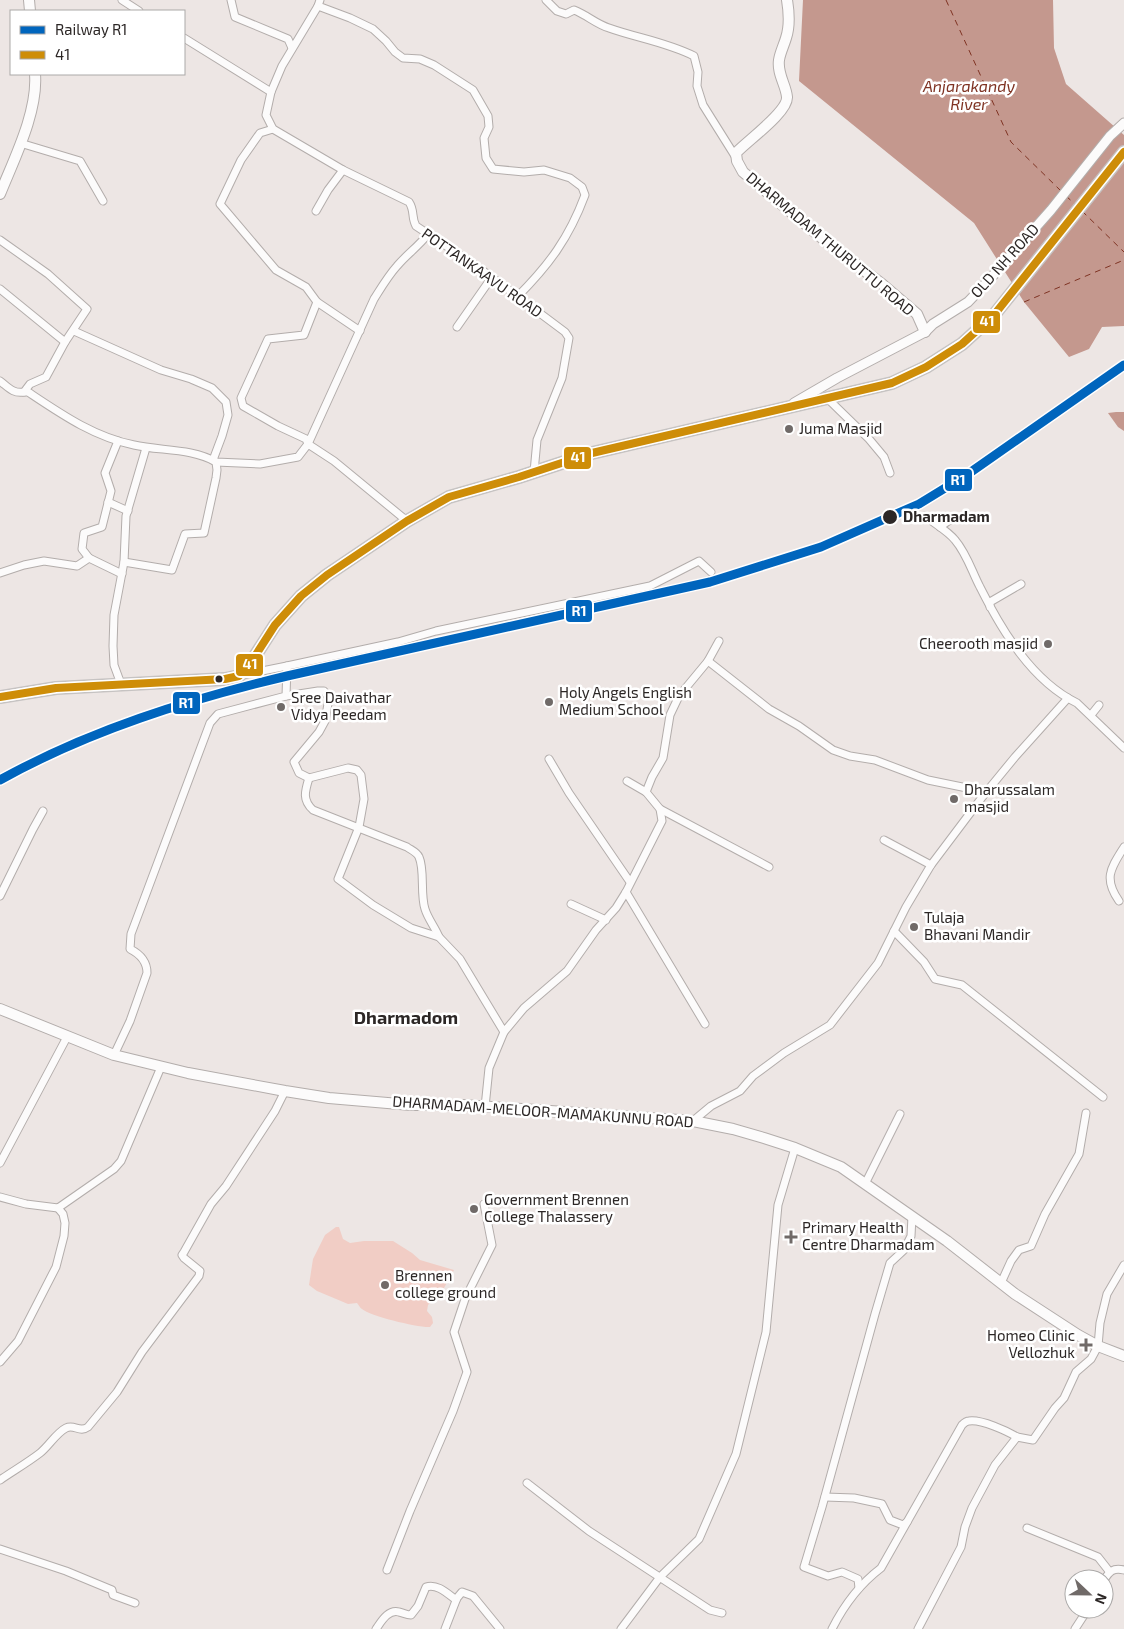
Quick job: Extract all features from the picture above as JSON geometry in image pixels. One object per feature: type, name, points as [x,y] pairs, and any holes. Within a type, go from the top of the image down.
[{"type":"main road","name":"DHARMADAM THURUTTU ROAD","points":[[787,0],[789,12],[787,36],[779,60],[781,79],[787,97],[786,103],[779,113],[744,144],[735,156],[743,172],[917,314],[925,332]]},
{"type":"main road","points":[[0,194],[33,103],[34,75]]},
{"type":"main road","points":[[0,697],[56,688],[239,676],[248,667],[275,625],[301,596],[327,575],[407,521],[449,497],[592,453],[892,383],[926,367],[962,344],[994,315],[1124,152]]},
{"type":"main road","name":"DHARMADAM-MELOOR-MAMAKUNNU ROAD","points":[[0,1009],[114,1055],[161,1067],[285,1091],[329,1098],[411,1105],[485,1107],[692,1121],[733,1129],[795,1148],[841,1167],[912,1216],[1062,1326],[1098,1346],[1124,1356]]},
{"type":"street","points":[[122,0],[137,10]]},
{"type":"street","points":[[231,0],[235,17],[288,39],[292,48]]},
{"type":"street","points":[[546,0],[557,11],[566,14],[574,10],[586,14],[609,28],[674,46],[694,56],[698,72],[697,86],[703,105],[735,156]]},
{"type":"street","points":[[360,331],[317,302],[306,287],[276,270],[220,204],[241,160],[260,134],[273,129],[266,115],[271,92],[282,66],[319,3],[373,28],[395,52],[404,58],[420,59],[434,65],[473,90],[488,116],[489,127],[484,138],[486,158],[492,169],[524,172],[544,170],[570,178],[582,187],[585,195],[566,237],[540,274],[516,296]]},
{"type":"street","points":[[185,39],[271,92]]},
{"type":"street","name":"OLD NH ROAD","points":[[781,410],[925,332],[933,324],[968,302],[1051,210],[1110,136],[1124,123]]},
{"type":"street","name":"POTTANKAAVU ROAD","points":[[273,129],[344,170],[409,202],[413,209],[412,219],[416,226],[492,277],[566,332],[569,338],[562,378],[537,440],[534,472]]},
{"type":"street","points":[[20,142],[80,161],[103,201]]},
{"type":"street","points":[[316,211],[328,190],[344,170]]},
{"type":"street","points":[[0,381],[14,392],[28,392],[74,422],[118,442],[146,448],[172,450],[215,461],[260,464],[298,457],[308,444],[374,299],[385,280],[428,234]]},
{"type":"street","points":[[0,240],[48,274],[87,309],[65,342],[46,377],[30,384],[24,392]]},
{"type":"street","points":[[457,327],[492,277]]},
{"type":"street","points":[[0,289],[65,342]]},
{"type":"street","points":[[317,302],[304,336],[268,339],[241,398],[242,406],[306,439],[308,444],[334,461],[407,521]]},
{"type":"street","points":[[74,331],[161,370],[212,388],[226,402],[228,415],[215,461],[216,478],[204,533],[185,534],[172,570],[124,562]]},
{"type":"street","points":[[828,399],[869,439],[884,457],[890,473]]},
{"type":"street","points":[[118,442],[105,473],[111,491],[102,527],[84,533],[82,549],[89,558],[122,574]]},
{"type":"street","points":[[120,684],[114,665],[114,614],[124,562],[128,512],[146,448]]},
{"type":"street","points":[[108,502],[128,512]]},
{"type":"street","points":[[925,516],[954,538],[961,548],[990,607],[1020,652],[1045,681],[1077,703],[1124,748]]},
{"type":"street","points":[[940,527],[950,520]]},
{"type":"street","points":[[0,573],[24,565],[44,562],[77,566],[89,558]]},
{"type":"street","points":[[239,676],[398,642],[436,631],[650,586],[698,561],[711,572]]},
{"type":"street","points":[[990,607],[990,602],[1021,584]]},
{"type":"street","points":[[646,792],[663,758],[670,715],[673,708],[679,696],[708,661],[719,641]]},
{"type":"street","points":[[708,661],[769,709],[799,726],[833,750],[850,756],[875,760],[928,780],[967,788],[983,796]]},
{"type":"street","points":[[286,696],[287,666]]},
{"type":"street","points":[[114,1055],[130,1021],[147,973],[144,960],[139,953],[130,948],[131,934],[210,723],[218,714],[286,696],[318,691],[324,691],[328,694],[325,721],[319,732],[294,762],[299,772],[309,778],[348,768],[357,770],[361,775],[364,799],[359,827],[338,879],[373,905],[410,928],[439,937]]},
{"type":"street","points":[[692,1121],[711,1106],[740,1091],[753,1076],[830,1025],[878,962],[906,906],[931,865],[983,796],[1068,698]]},
{"type":"street","points":[[1091,715],[1099,705]]},
{"type":"street","points":[[549,759],[569,793],[630,882]]},
{"type":"street","points":[[309,778],[304,797],[312,810],[406,847],[414,851],[419,857],[422,876],[422,899],[426,912],[439,937],[460,959],[504,1032]]},
{"type":"street","points":[[485,1107],[489,1068],[504,1032],[524,1008],[567,971],[596,930],[616,908],[659,828],[662,815],[660,809],[646,792],[627,781]]},
{"type":"street","points":[[660,809],[769,867]]},
{"type":"street","points":[[0,896],[32,829],[44,810]]},
{"type":"street","points":[[884,840],[931,865]]},
{"type":"street","points":[[1119,901],[1112,891],[1110,870],[1124,847]]},
{"type":"street","points":[[626,892],[705,1024]]},
{"type":"street","points":[[570,904],[606,920]]},
{"type":"street","points":[[894,931],[924,962],[935,979],[962,985],[1103,1097]]},
{"type":"street","points":[[0,1164],[67,1037]]},
{"type":"street","points":[[0,1197],[26,1204],[58,1208],[114,1169],[120,1161],[161,1067]]},
{"type":"street","points":[[0,1480],[40,1452],[64,1428],[70,1427],[84,1430],[88,1427],[117,1392],[142,1352],[199,1276],[200,1271],[182,1255],[211,1204],[226,1186],[275,1111],[285,1091]]},
{"type":"street","points":[[1001,1283],[1011,1261],[1019,1250],[1032,1246],[1045,1214],[1079,1154],[1086,1113]]},
{"type":"street","points":[[866,1184],[900,1114]]},
{"type":"street","points":[[621,1629],[660,1577],[699,1539],[736,1454],[766,1332],[778,1205],[795,1148]]},
{"type":"street","points":[[387,1570],[453,1411],[467,1372],[454,1332],[465,1299],[492,1245],[484,1204]]},
{"type":"street","points":[[0,1362],[18,1341],[56,1267],[64,1236],[65,1223],[63,1214],[58,1208]]},
{"type":"street","points":[[859,1588],[858,1579],[842,1572],[828,1576],[804,1567],[877,1305],[890,1263],[904,1250],[911,1236],[912,1216]]},
{"type":"street","points":[[832,1629],[859,1588],[881,1568],[962,1425],[969,1421],[978,1422],[1001,1428],[1017,1437],[1033,1440],[1064,1398],[1076,1372],[1091,1359],[1098,1346],[1100,1323],[1107,1294],[1124,1265]]},
{"type":"street","points":[[918,1629],[961,1547],[965,1527],[972,1508],[995,1465],[1017,1437]]},
{"type":"street","points":[[526,1483],[589,1531],[710,1610],[722,1613]]},
{"type":"street","points":[[825,1497],[854,1498],[882,1504],[890,1520],[903,1525],[908,1522]]},
{"type":"street","points":[[1027,1528],[1098,1557],[1107,1569]]},
{"type":"street","points":[[0,1549],[66,1570],[112,1590],[113,1596],[135,1603]]},
{"type":"street","points":[[376,1629],[391,1612],[396,1611],[405,1615],[411,1615],[418,1606],[426,1586],[436,1587],[448,1593],[456,1600]]},
{"type":"street","points":[[445,1629],[456,1600],[462,1592],[473,1596],[500,1629]]},
{"type":"shaded area","points":[[339,1227],[343,1239],[350,1243],[393,1241],[420,1260],[454,1270],[444,1288],[428,1305],[427,1311],[432,1317],[433,1323],[430,1327],[406,1324],[374,1315],[361,1309],[357,1303],[348,1304],[317,1291],[309,1285],[313,1259],[325,1235]]},
{"type":"water","name":"Anjarakandy River","points":[[803,0],[1053,0],[1054,48],[1066,84],[1124,135],[1124,326],[1102,327],[1089,349],[1069,357],[1024,302],[974,223],[799,81]]},
{"type":"water","points":[[1124,412],[1124,431],[1118,427],[1108,413]]},
{"type":"ferry route","points":[[946,0],[1011,142],[1061,191]]},
{"type":"ferry route","points":[[1066,196],[1076,205]]},
{"type":"ferry route","points":[[1082,211],[1124,252]]},
{"type":"ferry route","points":[[1024,302],[1124,260]]},
{"type":"rail line","name":"R1","points":[[0,780],[34,762],[104,731],[213,695],[287,676],[710,582],[821,547],[919,504],[968,474],[1124,365]]},
{"type":"transit line","name":"41","points":[[0,697],[56,688],[225,679],[239,676],[248,667],[275,625],[301,596],[327,575],[407,521],[449,497],[592,453],[892,383],[926,367],[962,344],[994,315],[1124,152]]},
{"type":"place","name":"Juma Masjid","points":[[789,429]]},
{"type":"place","name":"Dharmadam","points":[[890,517]]},
{"type":"place","name":"Cheerooth masjid","points":[[1048,644]]},
{"type":"place","name":"Holy Angels English Medium School","points":[[549,702]]},
{"type":"place","name":"Sree Daivathar Vidya Peedam","points":[[281,707]]},
{"type":"place","name":"Dharussalam masjid","points":[[954,799]]},
{"type":"place","name":"Tulaja Bhavani Mandir","points":[[914,927]]},
{"type":"place","name":"Government Brennen College Thalassery","points":[[474,1209]]},
{"type":"place","name":"Primary Health Centre Dharmadam","points":[[791,1237]]},
{"type":"place","name":"Brennen college ground","points":[[385,1285]]},
{"type":"place","name":"Homeo Clinic Vellozhuk","points":[[1086,1345]]},
{"type":"district","name":"Dharmadom","points":[[406,1018]]}]
